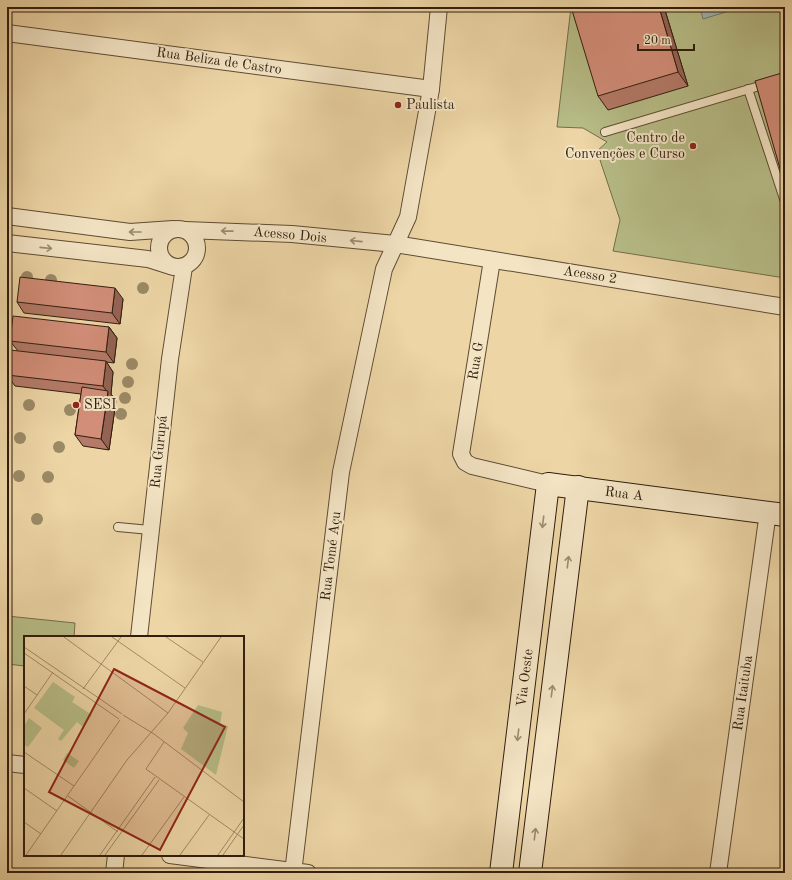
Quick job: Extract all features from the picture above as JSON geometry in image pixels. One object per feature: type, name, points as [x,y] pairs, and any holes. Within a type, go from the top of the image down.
[{"type":"street","name":"Rua Tomé Açu","points":[[298,872],[341,472],[384,269],[408,217],[430,89],[439,7]]},
{"type":"street","name":"Rua Beliza de Castro","points":[[7,33],[430,89]]},
{"type":"street","name":"Acesso Dois","points":[[7,216],[130,232],[179,229],[292,234],[395,244]]},
{"type":"street","points":[[7,243],[148,259],[178,267],[194,260],[198,248],[194,237],[179,229],[164,235],[160,240],[159,251],[164,261],[178,267]]},
{"type":"street","name":"Acesso 2","points":[[395,244],[785,307]]},
{"type":"street","name":"Rua G","points":[[465,462],[461,454],[492,260]]},
{"type":"street","name":"Rua Gurupá","points":[[139,636],[170,359],[178,267]]},
{"type":"street","name":"Rua A","points":[[465,462],[472,466],[548,484],[776,514]]},
{"type":"street","name":"Via Oeste","points":[[501,873],[548,484]]},
{"type":"street","name":"Via Oeste","points":[[530,873],[578,487]]},
{"type":"street","name":"Rua Itaituba","points":[[718,873],[776,514]]},
{"type":"street","points":[[7,763],[24,765]]},
{"type":"street","points":[[509,806],[537,810]]},
{"type":"street","points":[[114,873],[116,856]]},
{"type":"street","points":[[178,856],[298,872]]},
{"type":"lane","points":[[605,132],[778,81]]},
{"type":"lane","points":[[748,89],[785,202]]},
{"type":"lane","points":[[118,527],[150,530]]},
{"type":"green space","name":"Centro de Convenções e Curso","points":[[571,7],[785,7],[785,278],[613,251],[620,220],[597,151],[607,142],[583,128],[557,127]]},
{"type":"green space","points":[[7,616],[75,623],[74,636],[24,636],[24,666],[7,664]]},
{"type":"water","points":[[700,7],[742,7],[703,19]]},
{"type":"building","points":[[571,7],[659,7],[678,72],[598,96]]},
{"type":"building","points":[[785,72],[785,186],[755,81]]},
{"type":"building","points":[[20,277],[115,288],[112,313],[17,302]]},
{"type":"building","points":[[13,316],[109,327],[106,352],[10,341]]},
{"type":"building","points":[[10,350],[106,361],[103,386],[7,375]]},
{"type":"building","points":[[82,387],[108,391],[101,439],[75,435]]},
{"type":"place","name":"Paulista","points":[[398,105]]},
{"type":"place","name":"Centro de Convenções e Curso","points":[[693,146]]},
{"type":"place","name":"SESI","points":[[76,405]]}]
